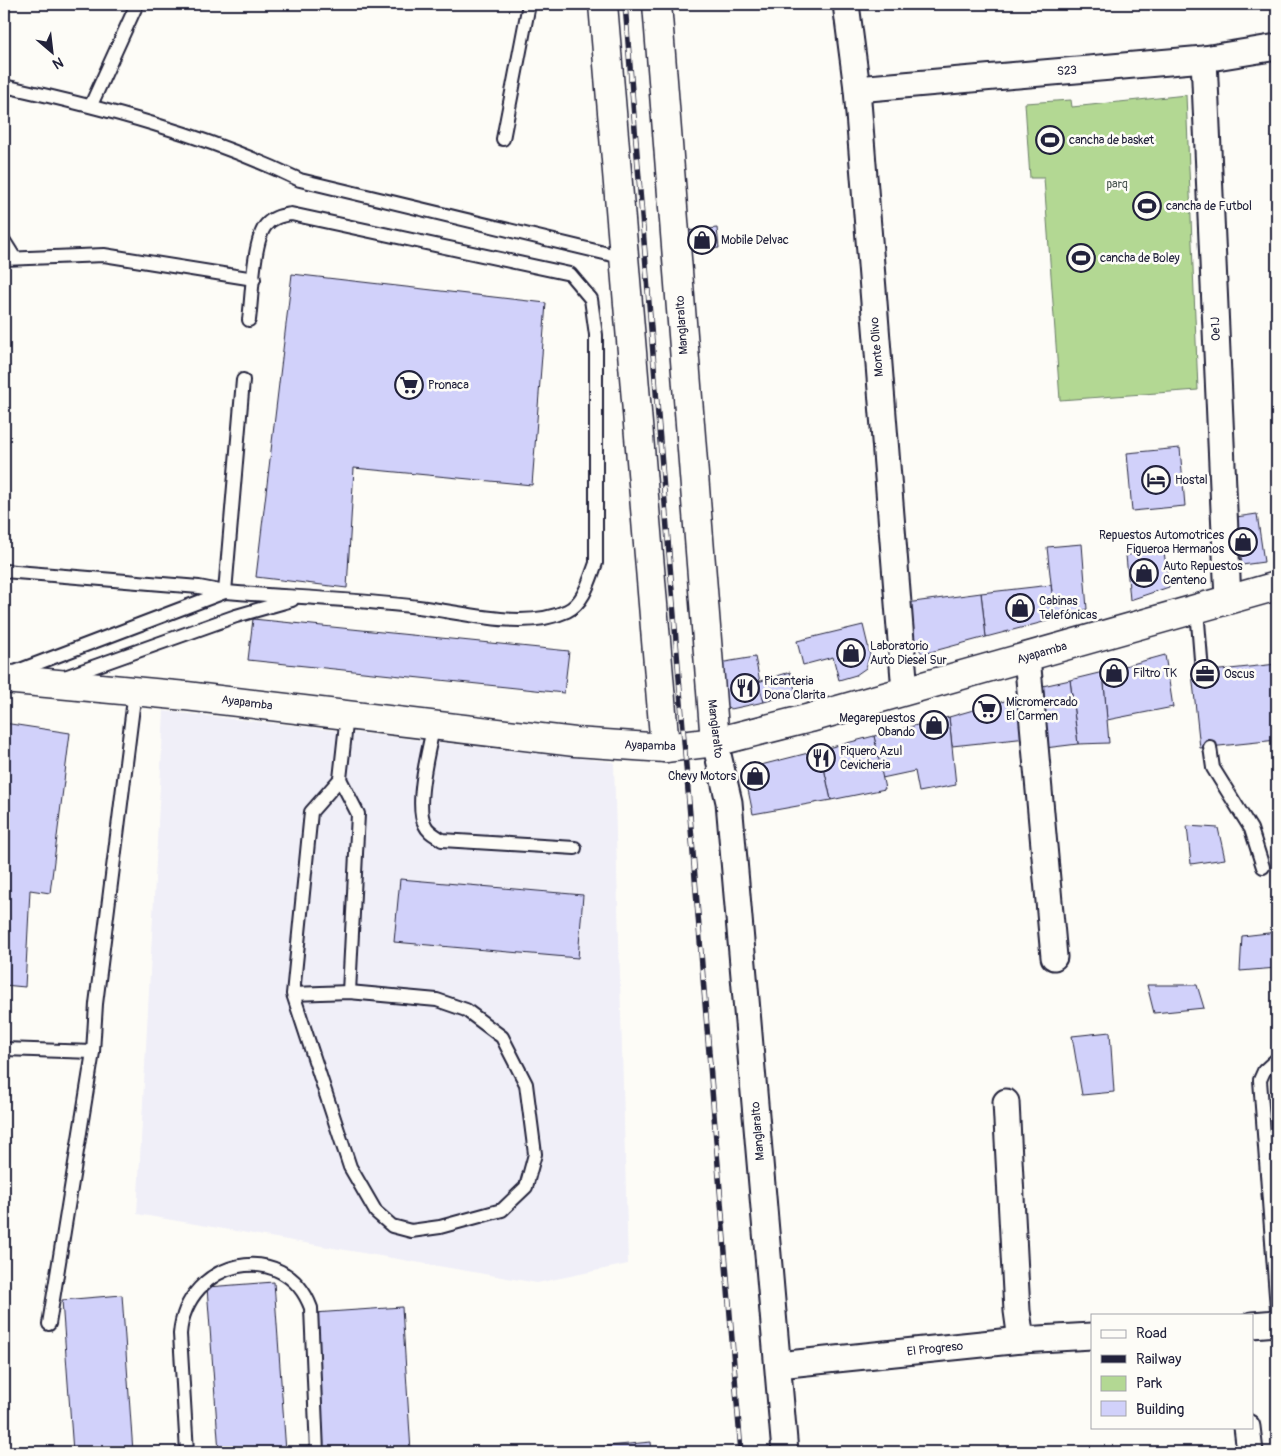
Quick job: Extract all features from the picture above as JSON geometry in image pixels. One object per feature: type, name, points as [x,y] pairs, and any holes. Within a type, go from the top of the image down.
[{"type":"main road","points":[[603,4],[664,748]]},
{"type":"main road","name":"Manglaralto","points":[[657,4],[715,742]]},
{"type":"main road","name":"Ayapamba","points":[[4,677],[575,742],[664,748],[715,742],[1028,657],[1277,586]]},
{"type":"street","name":"Monte Olivo","points":[[846,4],[857,89],[905,691]]},
{"type":"street","name":"S23","points":[[857,89],[1204,59],[1277,47]]},
{"type":"street","name":"Oe1J","points":[[1204,59],[1228,600]]},
{"type":"street","points":[[1028,657],[1054,957]]},
{"type":"street","name":"Manglaralto","points":[[715,742],[729,802],[785,1452]]},
{"type":"street","points":[[1006,1102],[1016,1311],[1021,1340]]},
{"type":"street","points":[[1254,1325],[1277,1323]]},
{"type":"street","name":"El Progreso","points":[[778,1366],[1021,1340],[1091,1336]]},
{"type":"street","points":[[1247,1428],[1250,1452]]},
{"type":"lane","points":[[91,105],[137,4]]},
{"type":"lane","points":[[503,139],[529,4]]},
{"type":"lane","points":[[4,86],[91,105],[255,158],[300,180],[625,258]]},
{"type":"lane","points":[[4,571],[199,587],[224,592],[417,606],[504,619],[550,618],[570,610],[585,592],[596,563],[596,335],[591,299],[570,274],[291,214],[276,217],[265,225],[256,248],[249,320]]},
{"type":"lane","points":[[4,241],[9,258],[104,255],[254,279]]},
{"type":"lane","points":[[224,592],[243,380]]},
{"type":"lane","points":[[4,677],[224,592]]},
{"type":"lane","points":[[47,683],[236,616],[302,598]]},
{"type":"lane","points":[[1197,609],[1202,672]]},
{"type":"lane","points":[[49,1324],[92,1052],[96,1004],[135,691]]},
{"type":"lane","points":[[347,715],[340,780],[358,814],[349,992]]},
{"type":"lane","points":[[434,725],[421,783],[423,823],[429,831],[442,840],[576,848]]},
{"type":"lane","points":[[1210,747],[1213,768],[1251,829],[1263,867]]},
{"type":"lane","points":[[293,994],[349,992],[437,1000],[466,1010],[502,1037],[526,1084],[535,1154],[526,1187],[502,1210],[440,1227],[411,1231],[392,1226],[376,1212],[350,1167],[293,994],[311,812],[340,780]]},
{"type":"lane","points":[[4,1049],[92,1052]]},
{"type":"lane","points":[[1277,1059],[1264,1071],[1260,1080],[1277,1309]]},
{"type":"lane","points":[[187,1452],[180,1334],[181,1318],[186,1304],[205,1281],[217,1273],[245,1266],[262,1266],[278,1271],[293,1280],[305,1292],[312,1308],[317,1452]]},
{"type":"shaded area","points":[[164,711],[614,762],[628,1264],[537,1283],[137,1214]]},
{"type":"green space","name":"parq","points":[[1186,95],[1198,390],[1060,400],[1044,178],[1030,178],[1025,103],[1071,100],[1072,107]]},
{"type":"building","name":"Mobile Delvac","points":[[717,228],[719,248],[688,251],[686,231]]},
{"type":"building","name":"Pronaca","points":[[292,274],[546,303],[532,485],[354,468],[347,588],[256,577]]},
{"type":"building","name":"Hostal","points":[[1180,448],[1185,506],[1132,511],[1127,453]]},
{"type":"building","points":[[1257,514],[1264,562],[1242,565],[1236,517]]},
{"type":"building","points":[[1082,544],[1087,609],[1055,619],[1047,547]]},
{"type":"building","points":[[1164,552],[1169,587],[1130,600],[1126,555]]},
{"type":"building","points":[[1051,585],[1055,619],[986,637],[981,593]]},
{"type":"building","points":[[981,593],[986,637],[923,654],[912,641],[906,603]]},
{"type":"building","points":[[253,619],[569,651],[564,693],[248,660]]},
{"type":"building","points":[[863,625],[870,654],[866,668],[856,675],[839,680],[833,657],[803,665],[797,641]]},
{"type":"building","points":[[1165,655],[1173,707],[1107,720],[1103,672]]},
{"type":"building","points":[[755,657],[764,702],[731,709],[719,702],[713,664]]},
{"type":"building","points":[[1277,664],[1277,740],[1200,748],[1192,673]]},
{"type":"building","points":[[790,672],[796,693],[764,702],[758,682]]},
{"type":"building","points":[[1103,672],[1109,743],[1078,744],[1070,680]]},
{"type":"building","points":[[1070,680],[1078,744],[1045,748],[1038,687]]},
{"type":"building","points":[[1022,696],[1027,738],[952,746],[949,717]]},
{"type":"building","points":[[949,717],[956,785],[919,792],[915,771],[882,778],[874,736]]},
{"type":"building","points":[[4,723],[70,733],[50,893],[30,890],[25,987],[4,985]]},
{"type":"building","points":[[874,736],[885,789],[831,800],[820,750]]},
{"type":"building","points":[[820,750],[831,800],[753,814],[746,780],[757,766]]},
{"type":"building","points":[[1187,826],[1218,828],[1225,859],[1191,864]]},
{"type":"building","points":[[400,879],[583,895],[578,958],[394,942]]},
{"type":"building","points":[[1277,932],[1277,968],[1240,971],[1242,936]]},
{"type":"building","points":[[1147,985],[1197,985],[1204,1008],[1154,1013]]},
{"type":"building","points":[[1110,1032],[1114,1092],[1082,1095],[1072,1036]]},
{"type":"building","points":[[274,1282],[286,1452],[219,1452],[207,1287]]},
{"type":"building","points":[[122,1295],[133,1452],[73,1452],[62,1300]]},
{"type":"building","points":[[402,1307],[411,1452],[323,1452],[314,1313]]},
{"type":"building","points":[[651,1442],[652,1452],[543,1452]]},
{"type":"railway","points":[[625,4],[741,1452]]},
{"type":"place","name":"cancha de basket","points":[[1050,140]]},
{"type":"place","name":"cancha de Futbol","points":[[1147,206]]},
{"type":"place","name":"Mobile Delvac","points":[[702,240]]},
{"type":"place","name":"cancha de Boley","points":[[1081,258]]},
{"type":"place","name":"Pronaca","points":[[409,385]]},
{"type":"place","name":"Hostal","points":[[1156,480]]},
{"type":"place","name":"Repuestos Automotrices Figueroa Hermanos","points":[[1243,542]]},
{"type":"place","name":"Auto Repuestos Centeno","points":[[1144,573]]},
{"type":"place","name":"Cabinas Telefónicas","points":[[1020,608]]},
{"type":"place","name":"Laboratorio Auto Diesel Sur","points":[[851,653]]},
{"type":"place","name":"Filtro TK","points":[[1114,673]]},
{"type":"place","name":"Oscus","points":[[1205,674]]},
{"type":"place","name":"Picanteria Dona Clarita","points":[[745,688]]},
{"type":"place","name":"Micromercado El Carmen","points":[[987,709]]},
{"type":"place","name":"Megarepuestos Obando","points":[[934,725]]},
{"type":"place","name":"Piquero Azul Cevicheria","points":[[821,758]]},
{"type":"place","name":"Chevy Motors","points":[[755,776]]}]
